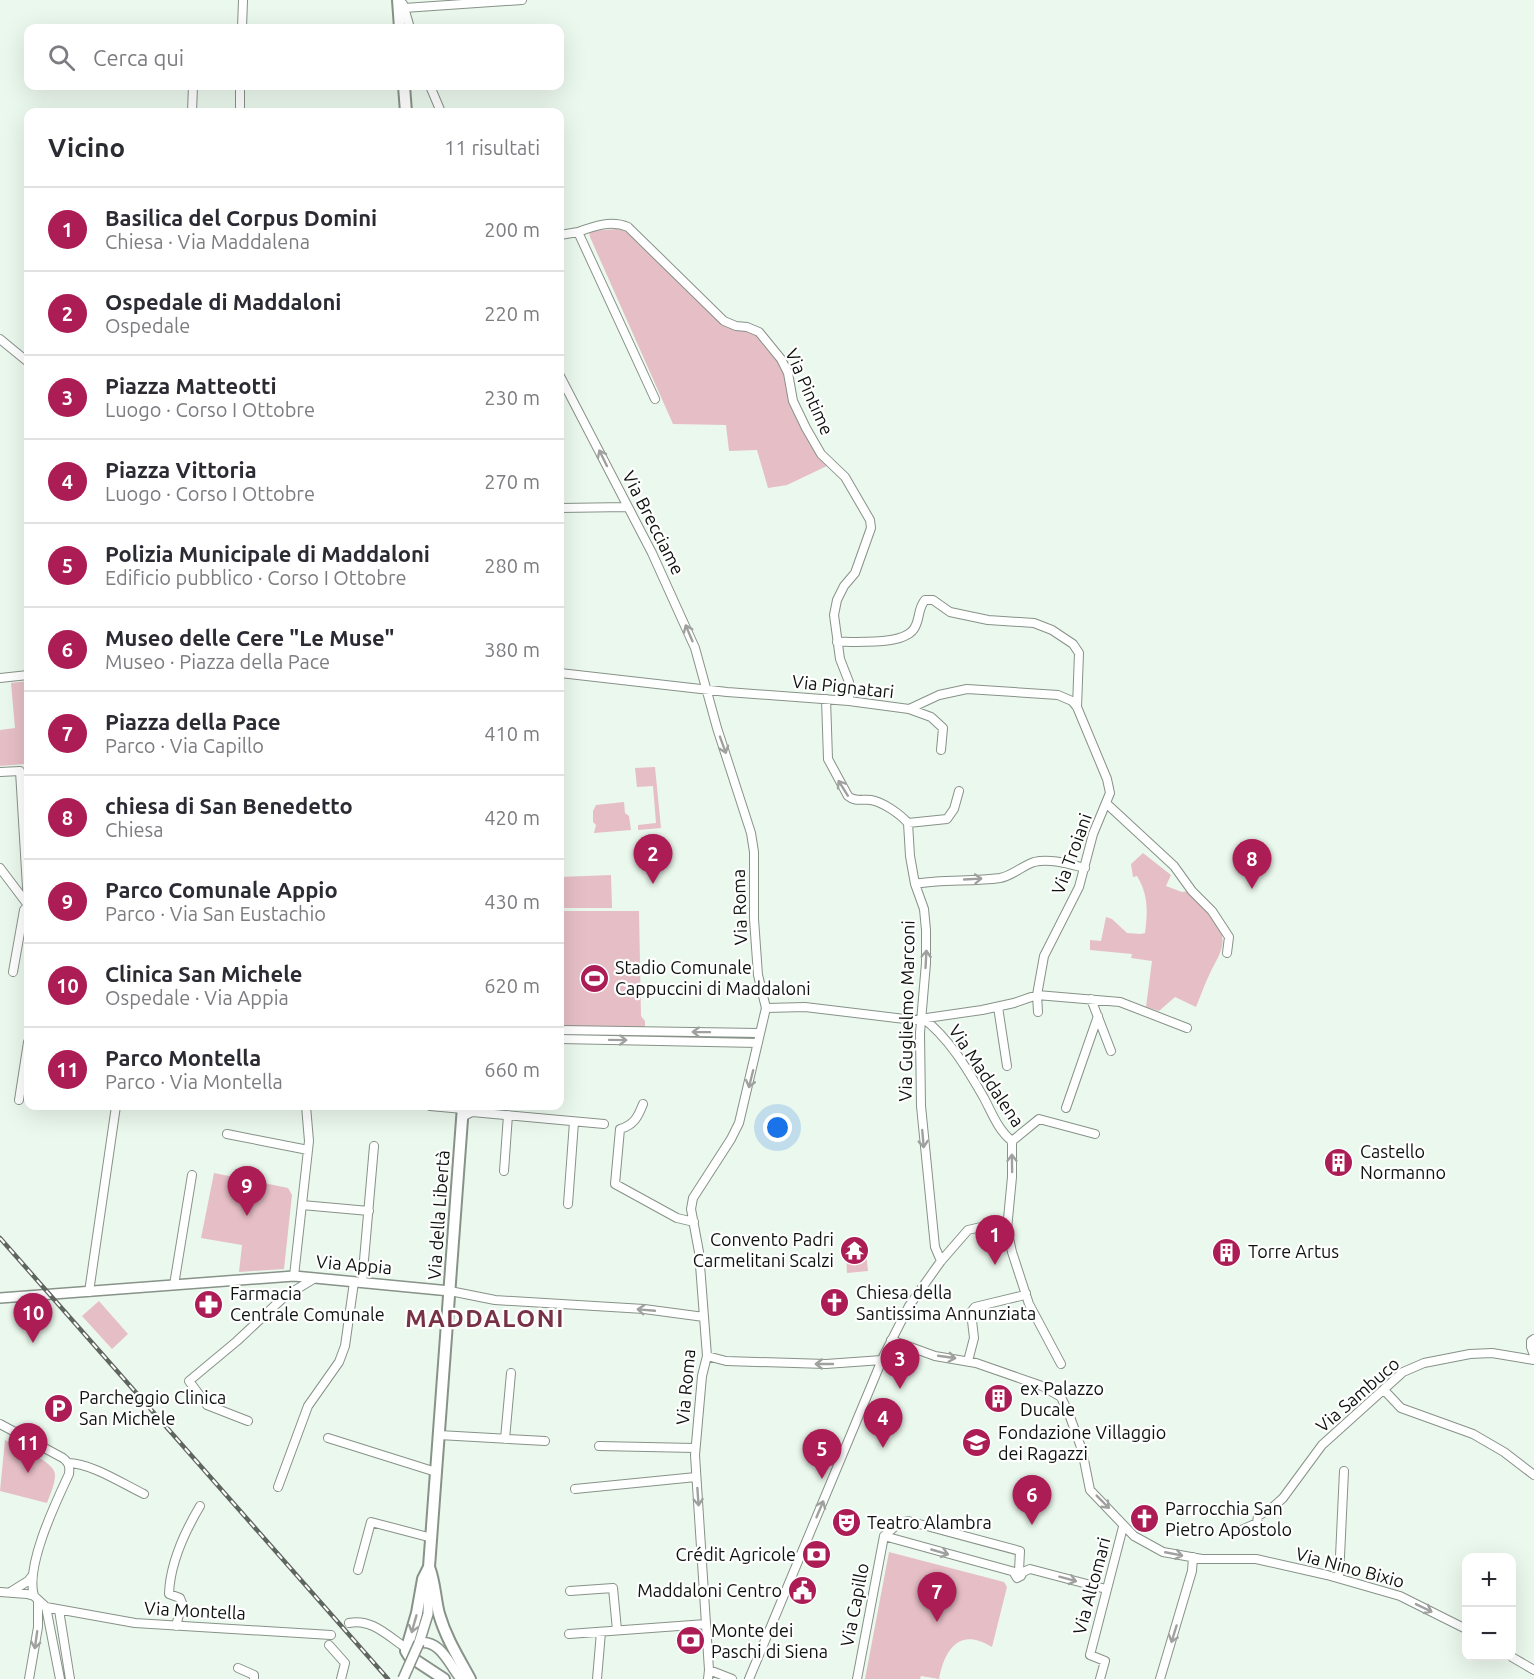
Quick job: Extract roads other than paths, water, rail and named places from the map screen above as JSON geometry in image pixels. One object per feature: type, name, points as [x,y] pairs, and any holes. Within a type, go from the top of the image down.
[{"type":"main road","points":[[400,24],[401,3]]},
{"type":"main road","points":[[404,90],[406,108]]},
{"type":"main road","name":"Via della Libertà","points":[[429,1568],[463,1110]]},
{"type":"main road","points":[[429,1568],[423,1579],[415,1619],[406,1648],[409,1656],[444,1679]]},
{"type":"main road","points":[[429,1568],[446,1634],[454,1654],[470,1679]]},
{"type":"street","points":[[242,24],[243,0]]},
{"type":"street","points":[[409,24],[401,3],[522,0]]},
{"type":"street","points":[[192,108],[193,90]]},
{"type":"street","points":[[240,90],[240,108]]},
{"type":"street","points":[[432,90],[439,108]]},
{"type":"street","name":"Via Pintime","points":[[564,234],[594,226],[618,223],[628,227],[724,321],[759,332],[781,359],[788,372],[793,401],[806,428],[821,454],[845,477],[870,520],[870,528],[855,573],[844,586],[837,600],[834,615],[840,659],[849,682],[849,701]]},
{"type":"street","points":[[578,232],[655,399]]},
{"type":"street","points":[[0,339],[24,359]]},
{"type":"street","name":"Via Brecciame","points":[[564,383],[674,598],[695,648],[708,689]]},
{"type":"street","points":[[564,508],[627,507]]},
{"type":"street","points":[[837,642],[888,641],[902,638],[915,629],[921,605],[925,600],[933,600],[950,612],[988,620],[1034,623],[1052,630],[1073,644],[1079,654],[1077,707]]},
{"type":"street","name":"Via Pignatari","points":[[564,673],[849,701],[909,709],[939,695],[967,690],[1058,695],[1072,701],[1077,707]]},
{"type":"street","points":[[0,678],[24,675]]},
{"type":"street","name":"Via Roma","points":[[708,689],[717,728],[751,833],[754,852],[754,919],[758,975],[766,1008],[739,1123],[693,1198],[691,1209],[699,1252],[707,1356],[702,1376],[695,1448],[708,1675]]},
{"type":"street","points":[[826,699],[828,759],[848,796],[853,800],[873,800],[909,823],[947,819],[954,809],[959,791]]},
{"type":"street","name":"Via Troiani","points":[[1038,1012],[1037,995],[1044,956],[1079,887],[1093,834],[1110,793],[1107,779],[1077,707]]},
{"type":"street","points":[[909,709],[931,717],[943,728],[941,750]]},
{"type":"street","points":[[0,772],[20,771],[24,838]]},
{"type":"street","points":[[1107,804],[1174,866],[1192,891],[1212,911],[1229,937],[1227,952]]},
{"type":"street","name":"Via Guglielmo Marconi","points":[[909,823],[910,856],[915,884],[924,909],[926,930],[926,963],[921,1017],[921,1115],[935,1247],[941,1262]]},
{"type":"street","points":[[915,884],[928,881],[1002,878],[1034,862],[1067,863],[1084,868]]},
{"type":"street","points":[[0,868],[24,900]]},
{"type":"street","points":[[13,972],[24,910]]},
{"type":"street","points":[[766,1008],[805,1007],[913,1020],[998,1007],[1037,995],[1120,1002],[1187,1028]]},
{"type":"street","points":[[1091,999],[1112,1051]]},
{"type":"street","points":[[998,1007],[1007,1066]]},
{"type":"street","points":[[1066,1108],[1098,1016]]},
{"type":"street","name":"Via Maddalena","points":[[921,1017],[934,1027],[960,1062],[1003,1134],[1012,1141],[1012,1176],[1007,1221],[1012,1252],[1029,1304],[1061,1364]]},
{"type":"street","points":[[564,1030],[760,1033]]},
{"type":"street","points":[[564,1039],[758,1042]]},
{"type":"street","points":[[19,1100],[24,1068]]},
{"type":"street","points":[[643,1104],[637,1119],[627,1127],[620,1129],[615,1184],[676,1218],[694,1222]]},
{"type":"street","points":[[89,1292],[115,1110]]},
{"type":"street","points":[[294,1276],[308,1150],[306,1110]]},
{"type":"street","points":[[463,1110],[604,1124]]},
{"type":"street","points":[[504,1171],[508,1115]]},
{"type":"street","points":[[1012,1141],[1039,1119],[1095,1134]]},
{"type":"street","points":[[568,1204],[574,1122]]},
{"type":"street","points":[[227,1134],[308,1150]]},
{"type":"street","points":[[278,1486],[308,1406],[339,1362],[345,1346],[369,1211],[374,1146]]},
{"type":"street","points":[[174,1285],[192,1175]]},
{"type":"street","points":[[302,1205],[369,1211]]},
{"type":"street","points":[[749,1679],[882,1360],[909,1306],[968,1230],[1007,1221]]},
{"type":"street","name":"Via Appia","points":[[0,1298],[294,1276],[450,1291],[495,1300],[644,1309],[704,1317]]},
{"type":"street","points":[[248,1421],[207,1405],[189,1381],[237,1341],[284,1297],[315,1278]]},
{"type":"street","points":[[968,1361],[974,1338],[971,1312],[975,1307],[1026,1293]]},
{"type":"street","points":[[1534,1339],[1531,1341],[1534,1355]]},
{"type":"street","name":"Via Nino Bixio","points":[[891,1340],[935,1356],[968,1361],[1042,1386],[1061,1398],[1070,1414],[1082,1450],[1090,1490],[1107,1505],[1123,1527],[1134,1536],[1163,1552],[1211,1560],[1256,1559],[1339,1578],[1400,1596],[1462,1627]]},
{"type":"street","name":"Via Sambuco","points":[[1239,1531],[1257,1522],[1258,1516],[1283,1498],[1323,1445],[1403,1372],[1424,1362],[1470,1354],[1492,1353],[1534,1360]]},
{"type":"street","points":[[707,1356],[726,1361],[826,1365],[882,1360]]},
{"type":"street","points":[[505,1439],[511,1373]]},
{"type":"street","points":[[1384,1390],[1401,1408],[1473,1434],[1504,1452],[1534,1475]]},
{"type":"street","points":[[0,1424],[54,1452],[69,1463],[92,1469],[144,1494]]},
{"type":"street","points":[[439,1435],[545,1441]]},
{"type":"street","points":[[328,1438],[436,1472]]},
{"type":"street","name":"Via Roma","points":[[599,1446],[695,1448]]},
{"type":"street","points":[[11,1592],[32,1576],[49,1518],[69,1474],[69,1463]]},
{"type":"street","points":[[1339,1578],[1344,1471]]},
{"type":"street","points":[[575,1489],[696,1477]]},
{"type":"street","points":[[176,1626],[182,1603],[180,1598],[169,1594],[170,1572],[189,1525],[200,1506]]},
{"type":"street","points":[[884,1536],[898,1524],[909,1521],[933,1527],[1020,1551],[1018,1572]]},
{"type":"street","points":[[357,1570],[371,1522],[432,1538]]},
{"type":"street","name":"Via Altomari","points":[[1100,1679],[1105,1661],[1090,1655],[1123,1527]]},
{"type":"street","points":[[884,1536],[1018,1572],[1030,1569],[1106,1589]]},
{"type":"street","name":"Via Capillo","points":[[857,1679],[884,1536]]},
{"type":"street","points":[[1160,1679],[1189,1581],[1193,1557]]},
{"type":"street","name":"Via della Libertà","points":[[403,1679],[419,1643],[428,1614],[429,1568]]},
{"type":"street","points":[[29,1679],[38,1627],[32,1576]]},
{"type":"street","points":[[570,1591],[614,1588],[617,1630]]},
{"type":"street","points":[[0,1593],[11,1592],[36,1599],[46,1607],[60,1679]]},
{"type":"street","name":"Via Montella","points":[[46,1607],[135,1623],[331,1635]]},
{"type":"street","points":[[60,1610],[70,1679]]},
{"type":"street","points":[[349,1623],[360,1620],[371,1624],[406,1648]]},
{"type":"street","points":[[569,1634],[706,1624]]},
{"type":"street","points":[[597,1679],[601,1632]]},
{"type":"street","points":[[419,1643],[428,1641],[436,1646],[461,1679]]},
{"type":"street","points":[[329,1645],[345,1663],[341,1679]]},
{"type":"street","points":[[1516,1660],[1534,1670]]},
{"type":"street","points":[[238,1668],[254,1675],[254,1679]]},
{"type":"street","points":[[708,1675],[732,1679]]},
{"type":"railway","points":[[0,1238],[388,1679]]},
{"type":"place","name":"Ospedale di Maddaloni","points":[[653,884]]},
{"type":"place","name":"chiesa di San Benedetto","points":[[1252,889]]},
{"type":"place","name":"Stadio Comunale Cappuccini di Maddaloni","points":[[594,978]]},
{"type":"place","name":"Castello Normanno","points":[[1339,1162]]},
{"type":"place","name":"Parco Comunale Appio","points":[[247,1216]]},
{"type":"place","name":"Convento Padri Carmelitani Scalzi","points":[[855,1250]]},
{"type":"place","name":"Torre Artus","points":[[1227,1252]]},
{"type":"place","name":"Basilica del Corpus Domini","points":[[995,1265]]},
{"type":"place","name":"Chiesa della Santissima Annunziata","points":[[835,1303]]},
{"type":"place","name":"Farmacia Centrale Comunale","points":[[209,1304]]},
{"type":"place","name":"Clinica San Michele","points":[[33,1343]]},
{"type":"place","name":"Piazza Matteotti","points":[[900,1389]]},
{"type":"place","name":"ex Palazzo Ducale","points":[[999,1399]]},
{"type":"place","name":"Parcheggio Clinica San Michele","points":[[58,1408]]},
{"type":"place","name":"Fondazione Villaggio dei Ragazzi","points":[[977,1443]]},
{"type":"place","name":"Piazza Vittoria","points":[[883,1448]]},
{"type":"place","name":"Parco Montella","points":[[28,1473]]},
{"type":"place","name":"Polizia Municipale di Maddaloni","points":[[822,1479]]},
{"type":"place","name":"Parrocchia San Pietro Apostolo","points":[[1144,1519]]},
{"type":"place","name":"Teatro Alambra","points":[[846,1523]]},
{"type":"place","name":"Museo delle Cere \"Le Muse\"","points":[[1032,1525]]},
{"type":"place","name":"Crédit Agricole","points":[[817,1555]]},
{"type":"place","name":"Maddaloni Centro","points":[[803,1591]]},
{"type":"place","name":"Piazza della Pace","points":[[937,1622]]},
{"type":"place","name":"Monte dei Paschi di Siena","points":[[690,1641]]},
{"type":"district","name":"MADDALONI","points":[[485,1319]]}]
